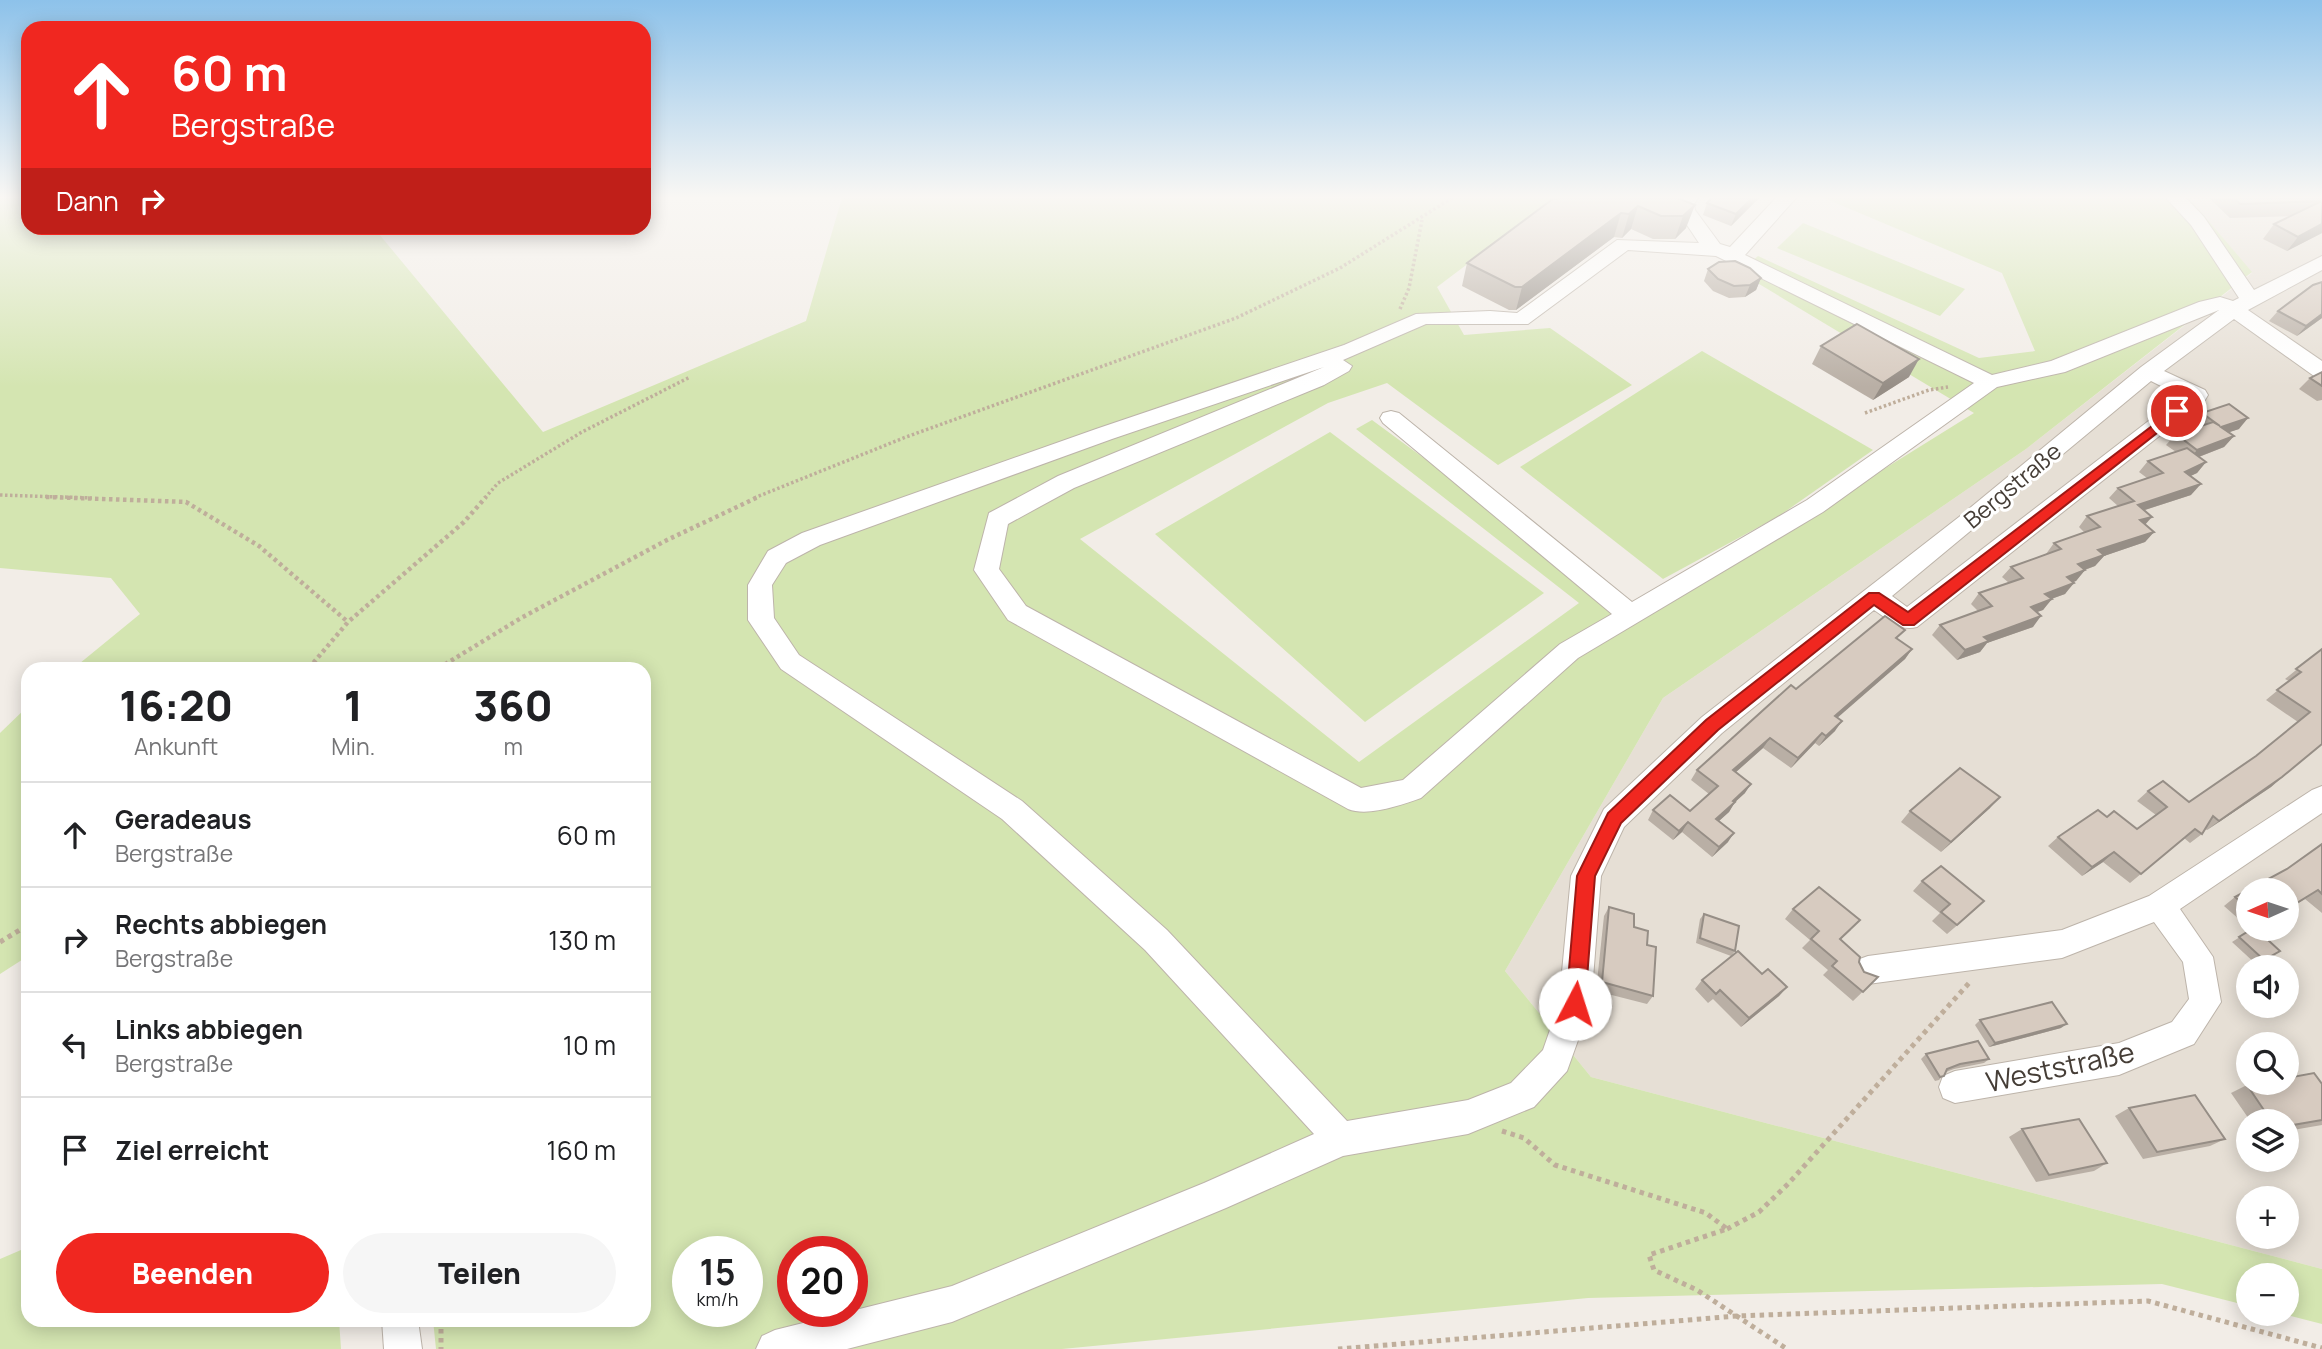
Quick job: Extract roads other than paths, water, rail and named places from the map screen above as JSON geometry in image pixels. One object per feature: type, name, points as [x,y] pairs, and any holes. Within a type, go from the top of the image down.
[{"type":"street","points":[[775,1349],[952,1304],[1214,1196],[1341,1139],[1156,940],[1012,810],[790,662],[761,620],[760,585],[777,557],[811,539],[1335,355],[1423,318],[1490,317],[1521,320],[1601,261]]},
{"type":"street","points":[[1740,261],[1990,382]]},
{"type":"street","points":[[2221,261],[2242,304],[2322,371]]},
{"type":"street","name":"Bergstraße","points":[[1341,1139],[1468,1117],[1522,1095],[1556,1060],[1575,1004],[1586,876],[1614,818],[1712,725],[1874,597],[2149,372],[2242,304],[2322,262]]},
{"type":"street","points":[[1335,355],[1345,359],[1340,369],[1066,482],[998,519],[986,569],[1017,613],[1358,801],[1411,790],[1569,651],[1815,506],[1990,382],[2057,368],[2206,306],[2220,303],[2242,304]]},
{"type":"street","name":"Bergstraße","points":[[1874,597],[1908,621],[2197,395],[2149,372]]},
{"type":"street","points":[[1391,418],[1629,614]]},
{"type":"street","points":[[1868,970],[2062,944],[2160,906],[2322,799]]},
{"type":"street","name":"Weststraße","points":[[1955,1087],[2119,1059],[2183,1033],[2205,1002],[2198,957],[2160,906]]},
{"type":"street","points":[[401,1327],[403,1349]]}]
